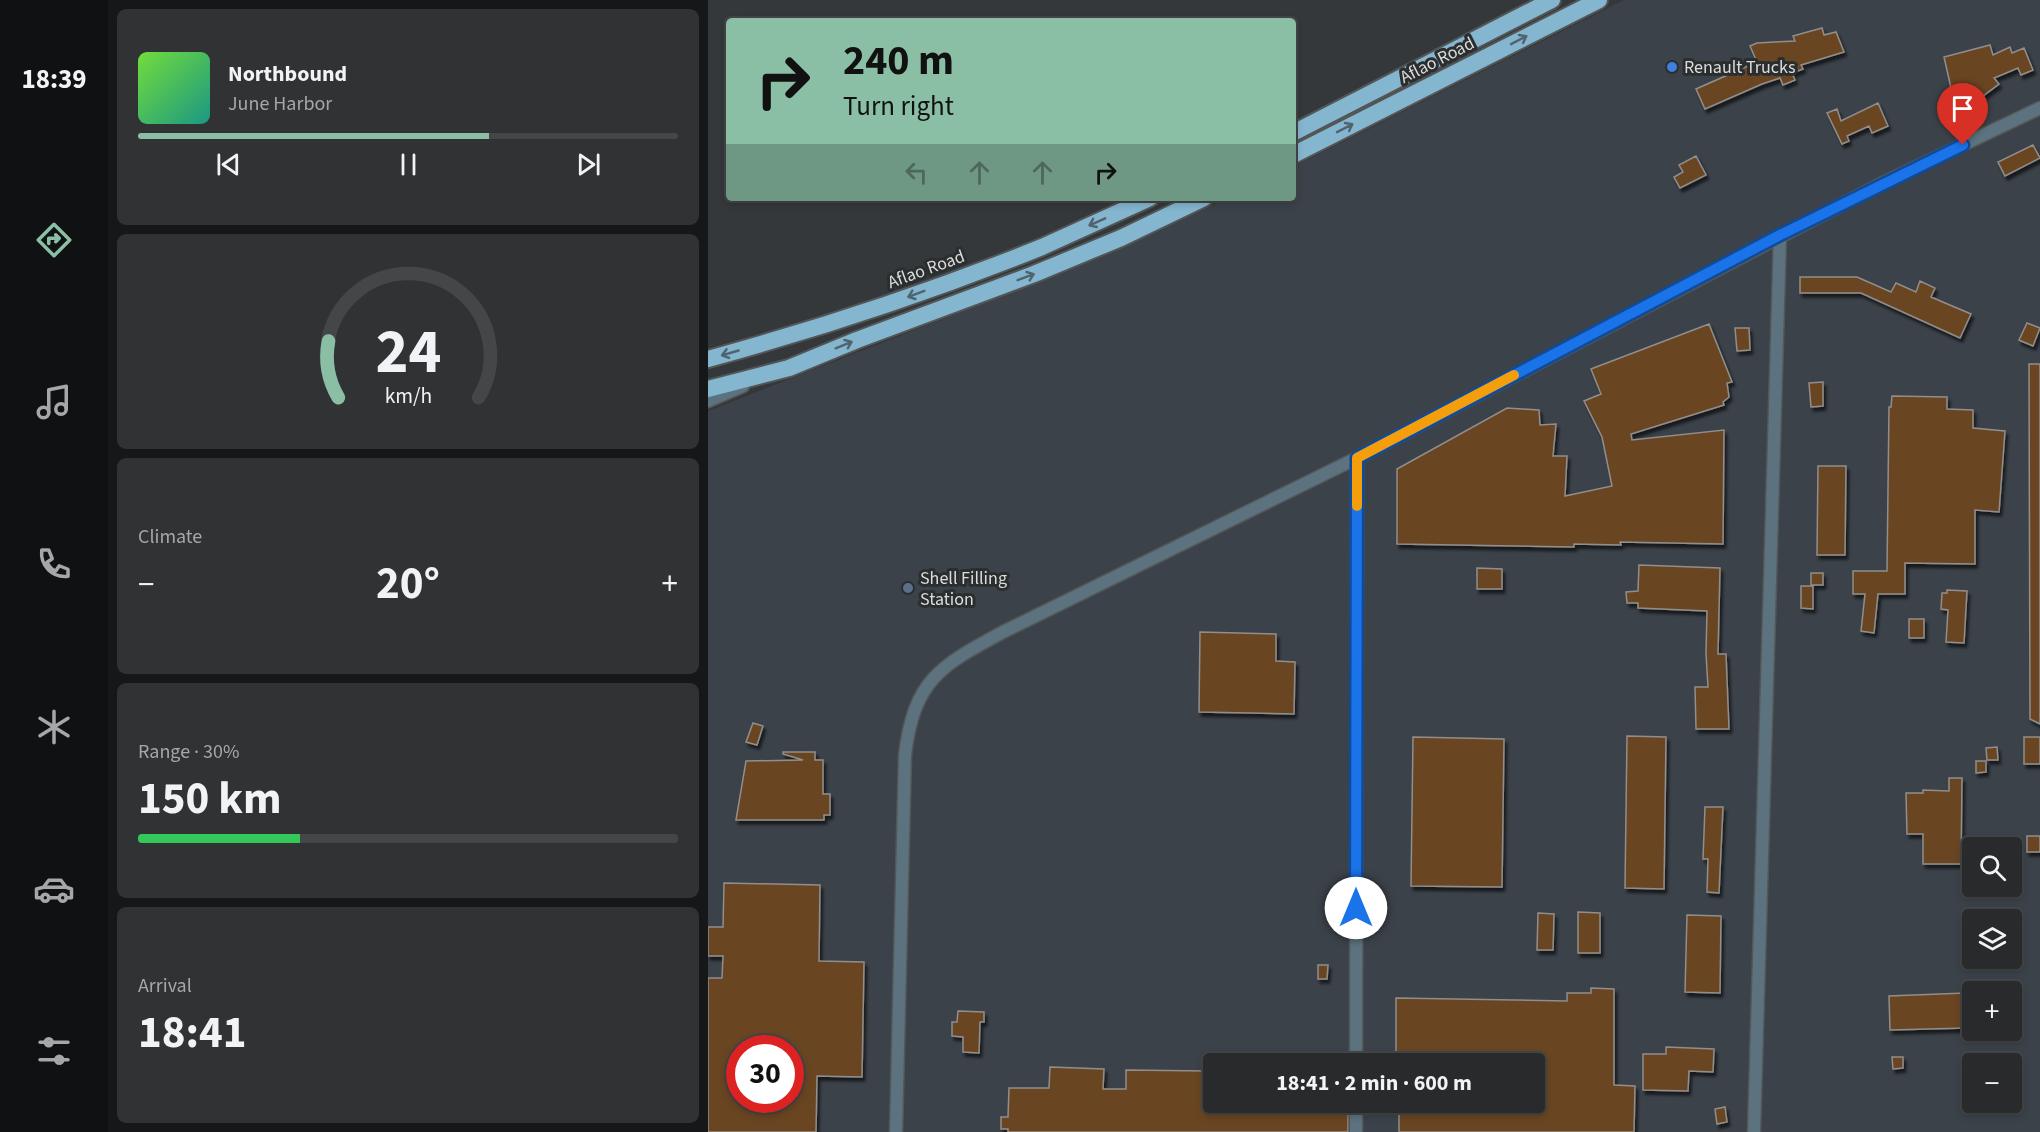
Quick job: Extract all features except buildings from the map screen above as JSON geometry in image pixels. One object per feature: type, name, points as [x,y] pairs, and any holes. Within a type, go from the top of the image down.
[{"type":"highway","name":"Aflao Road","points":[[1296,131],[1552,0]]},
{"type":"highway","name":"Aflao Road","points":[[1296,153],[1599,0]]},
{"type":"highway","name":"Aflao Road","points":[[708,359],[855,316],[1042,247],[1143,201]]},
{"type":"highway","points":[[708,389],[789,368],[1034,274],[1121,238],[1198,201]]},
{"type":"street","points":[[896,1132],[904,755],[908,726],[918,699],[934,677],[959,656],[1357,458],[1780,235],[2040,108]]},
{"type":"street","points":[[1754,1132],[1780,235]]},
{"type":"street","points":[[708,401],[789,368]]},
{"type":"street","points":[[1356,1053],[1357,458]]},
{"type":"street","points":[[1356,1113],[1356,1132]]},
{"type":"shaded area","points":[[1624,0],[2040,0],[2040,1132],[708,1132],[708,411],[999,297],[1141,238],[1221,201],[1296,201],[1296,165]]},
{"type":"slow traffic","points":[[1357,506],[1357,458],[1514,375]]},
{"type":"place","name":"Renault Trucks","points":[[1672,67]]},
{"type":"place","name":"Shell Filling Station","points":[[908,588]]},
{"type":"route","points":[[1356,908],[1357,458],[1780,235],[1963,145]]}]
